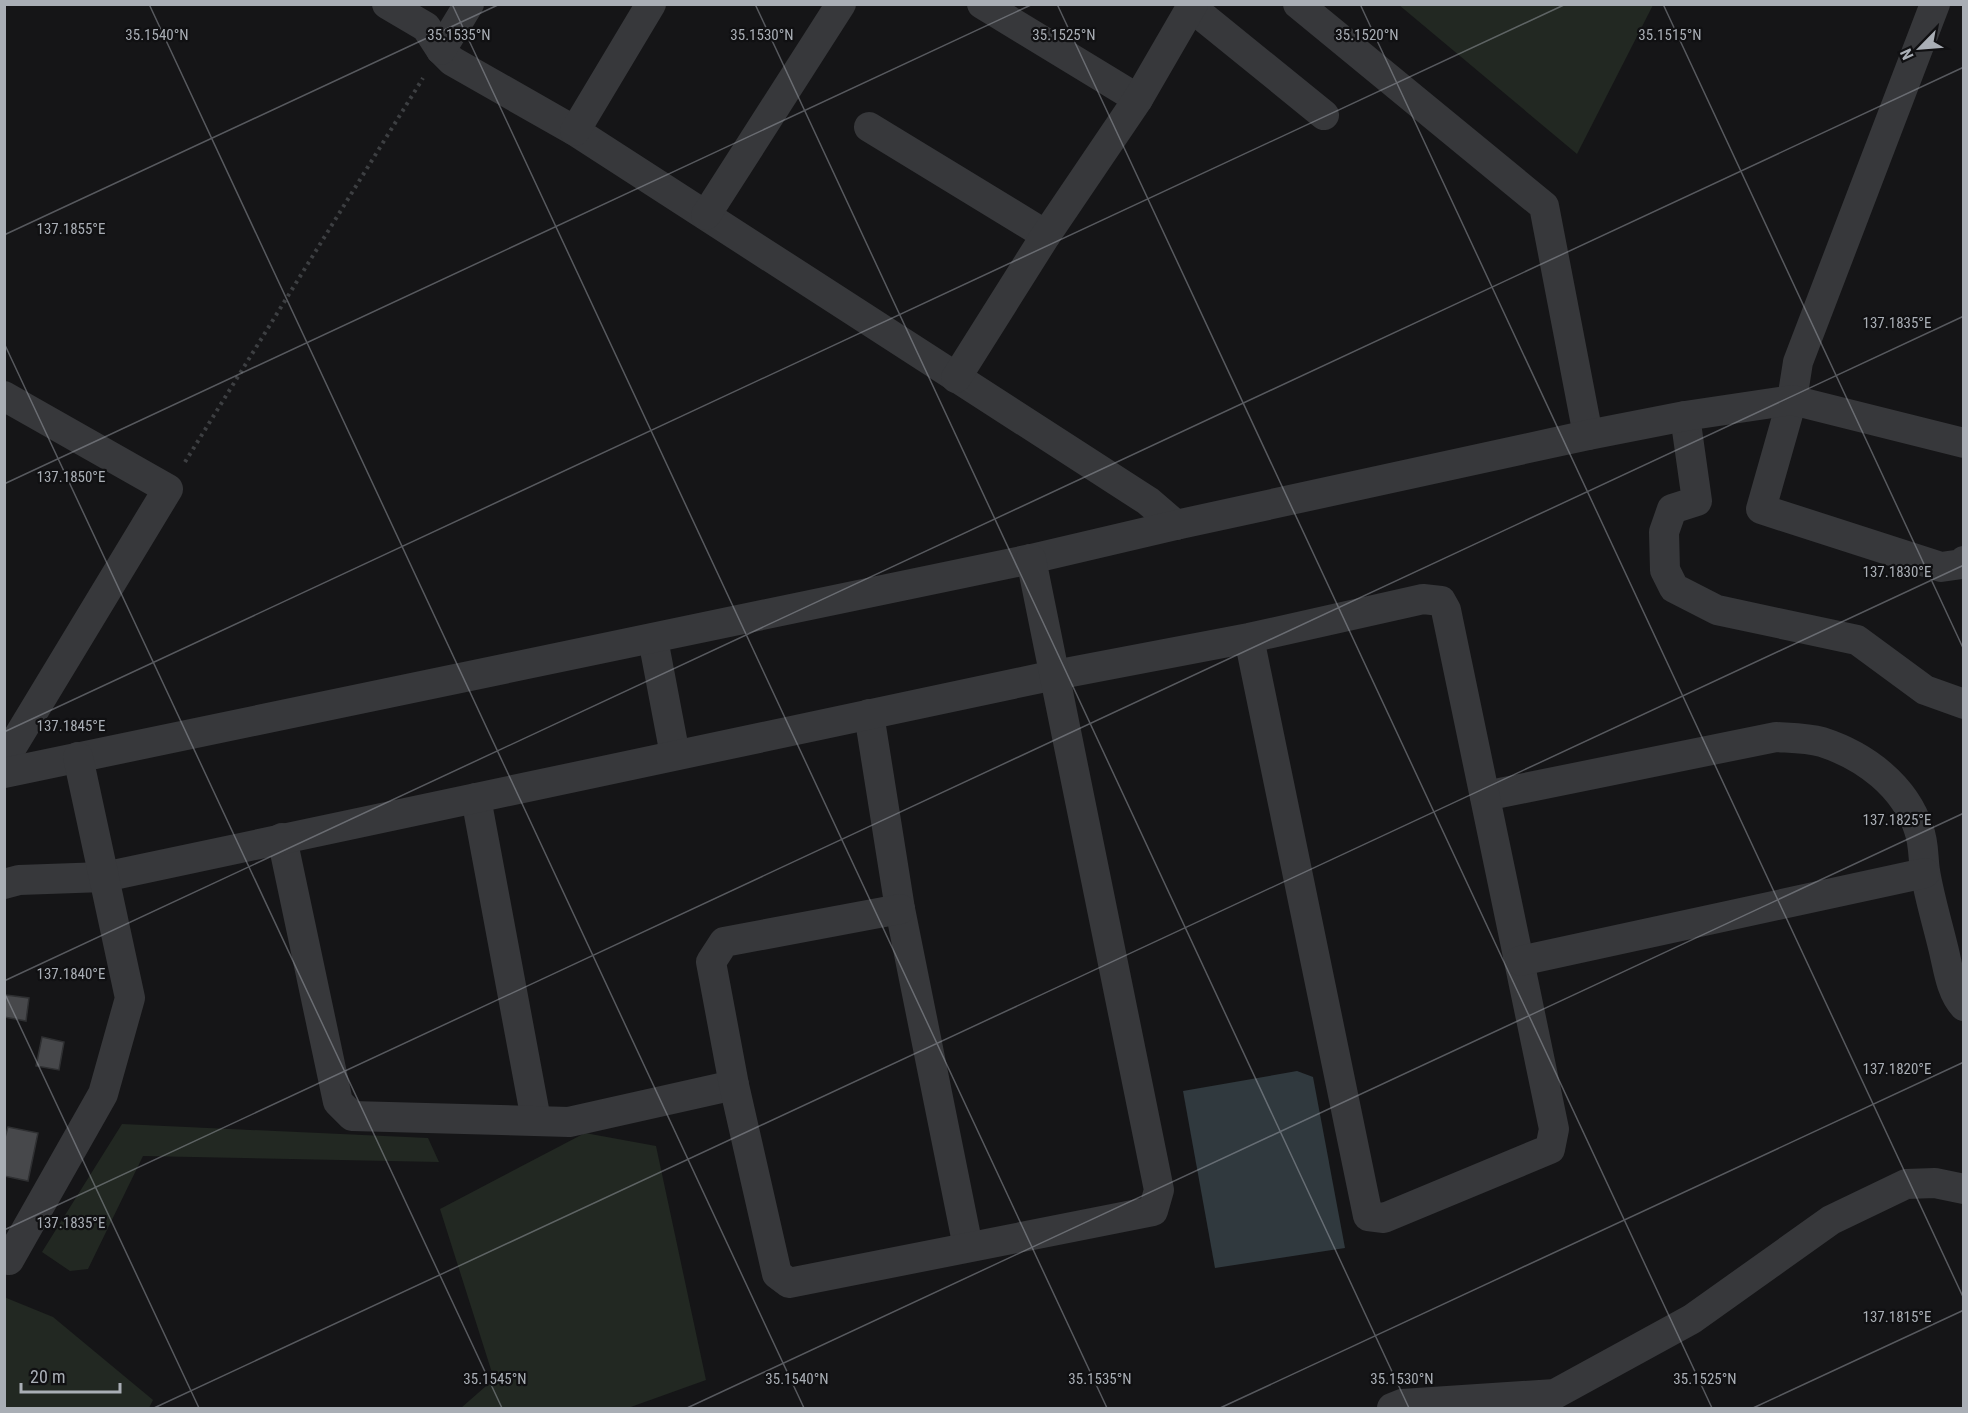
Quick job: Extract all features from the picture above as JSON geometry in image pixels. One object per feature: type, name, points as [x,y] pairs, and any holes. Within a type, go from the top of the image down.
[{"type":"street","points":[[387,4],[426,27],[452,62],[575,131],[1148,501],[1176,525]]},
{"type":"street","points":[[441,50],[469,4]]},
{"type":"street","points":[[575,131],[651,4]]},
{"type":"street","points":[[706,215],[841,4]]},
{"type":"street","points":[[982,4],[1138,99]]},
{"type":"street","points":[[1298,4],[1544,206],[1588,435]]},
{"type":"street","points":[[1935,4],[1798,362],[1792,400],[1761,509],[1941,567],[1962,564],[1964,561]]},
{"type":"street","points":[[956,378],[1046,235],[1138,99],[1192,6],[1324,115]]},
{"type":"street","points":[[869,127],[1046,235]]},
{"type":"street","points":[[4,396],[168,489],[4,760]]},
{"type":"street","points":[[4,773],[1031,559],[1176,525],[1685,416],[1792,400],[1961,435]]},
{"type":"street","points":[[1685,416],[1697,501],[1672,509],[1664,532],[1665,570],[1674,588],[1717,610],[1857,640],[1925,690],[1964,704]]},
{"type":"street","points":[[900,909],[724,942],[711,962],[734,1085],[777,1274],[789,1283],[1153,1211],[1159,1190],[1031,559]]},
{"type":"street","points":[[4,884],[19,880],[104,877],[1055,675],[1249,638],[1423,599],[1441,601],[1446,610],[1554,1129],[1550,1149],[1384,1218],[1368,1216],[1249,638]]},
{"type":"street","points":[[653,639],[675,756]]},
{"type":"street","points":[[869,714],[900,909],[968,1247]]},
{"type":"street","points":[[1485,796],[1776,737],[1820,741],[1864,761],[1882,774],[1908,807],[1920,832],[1925,873],[1957,999],[1964,1006]]},
{"type":"street","points":[[4,1259],[9,1260],[103,1094],[130,998],[78,757]]},
{"type":"street","points":[[476,798],[536,1120]]},
{"type":"street","points":[[282,838],[338,1102],[352,1116],[569,1122],[734,1085]]},
{"type":"street","points":[[1520,961],[1925,873]]},
{"type":"street","points":[[1392,1408],[1402,1404],[1555,1394],[1692,1319],[1831,1220],[1906,1184],[1935,1183],[1964,1189]]},
{"type":"path","points":[[168,489],[441,50]]},
{"type":"shaded area","points":[[1399,5],[1653,5],[1577,154]]},
{"type":"shaded area","points":[[1297,1071],[1313,1077],[1345,1248],[1215,1268],[1183,1091]]},
{"type":"shaded area","points":[[122,1124],[428,1138],[439,1162],[143,1156],[88,1269],[70,1271],[42,1252]]},
{"type":"shaded area","points":[[585,1133],[656,1146],[706,1380],[628,1408],[461,1408],[494,1379],[440,1209]]},
{"type":"shaded area","points":[[4,1297],[53,1317],[153,1400],[149,1408],[5,1408]]},
{"type":"building","points":[[6,995],[29,998],[26,1021],[4,1017]]},
{"type":"building","points":[[42,1037],[64,1042],[59,1070],[36,1066]]},
{"type":"building","points":[[8,1127],[38,1133],[28,1181],[4,1176],[4,1141]]}]
